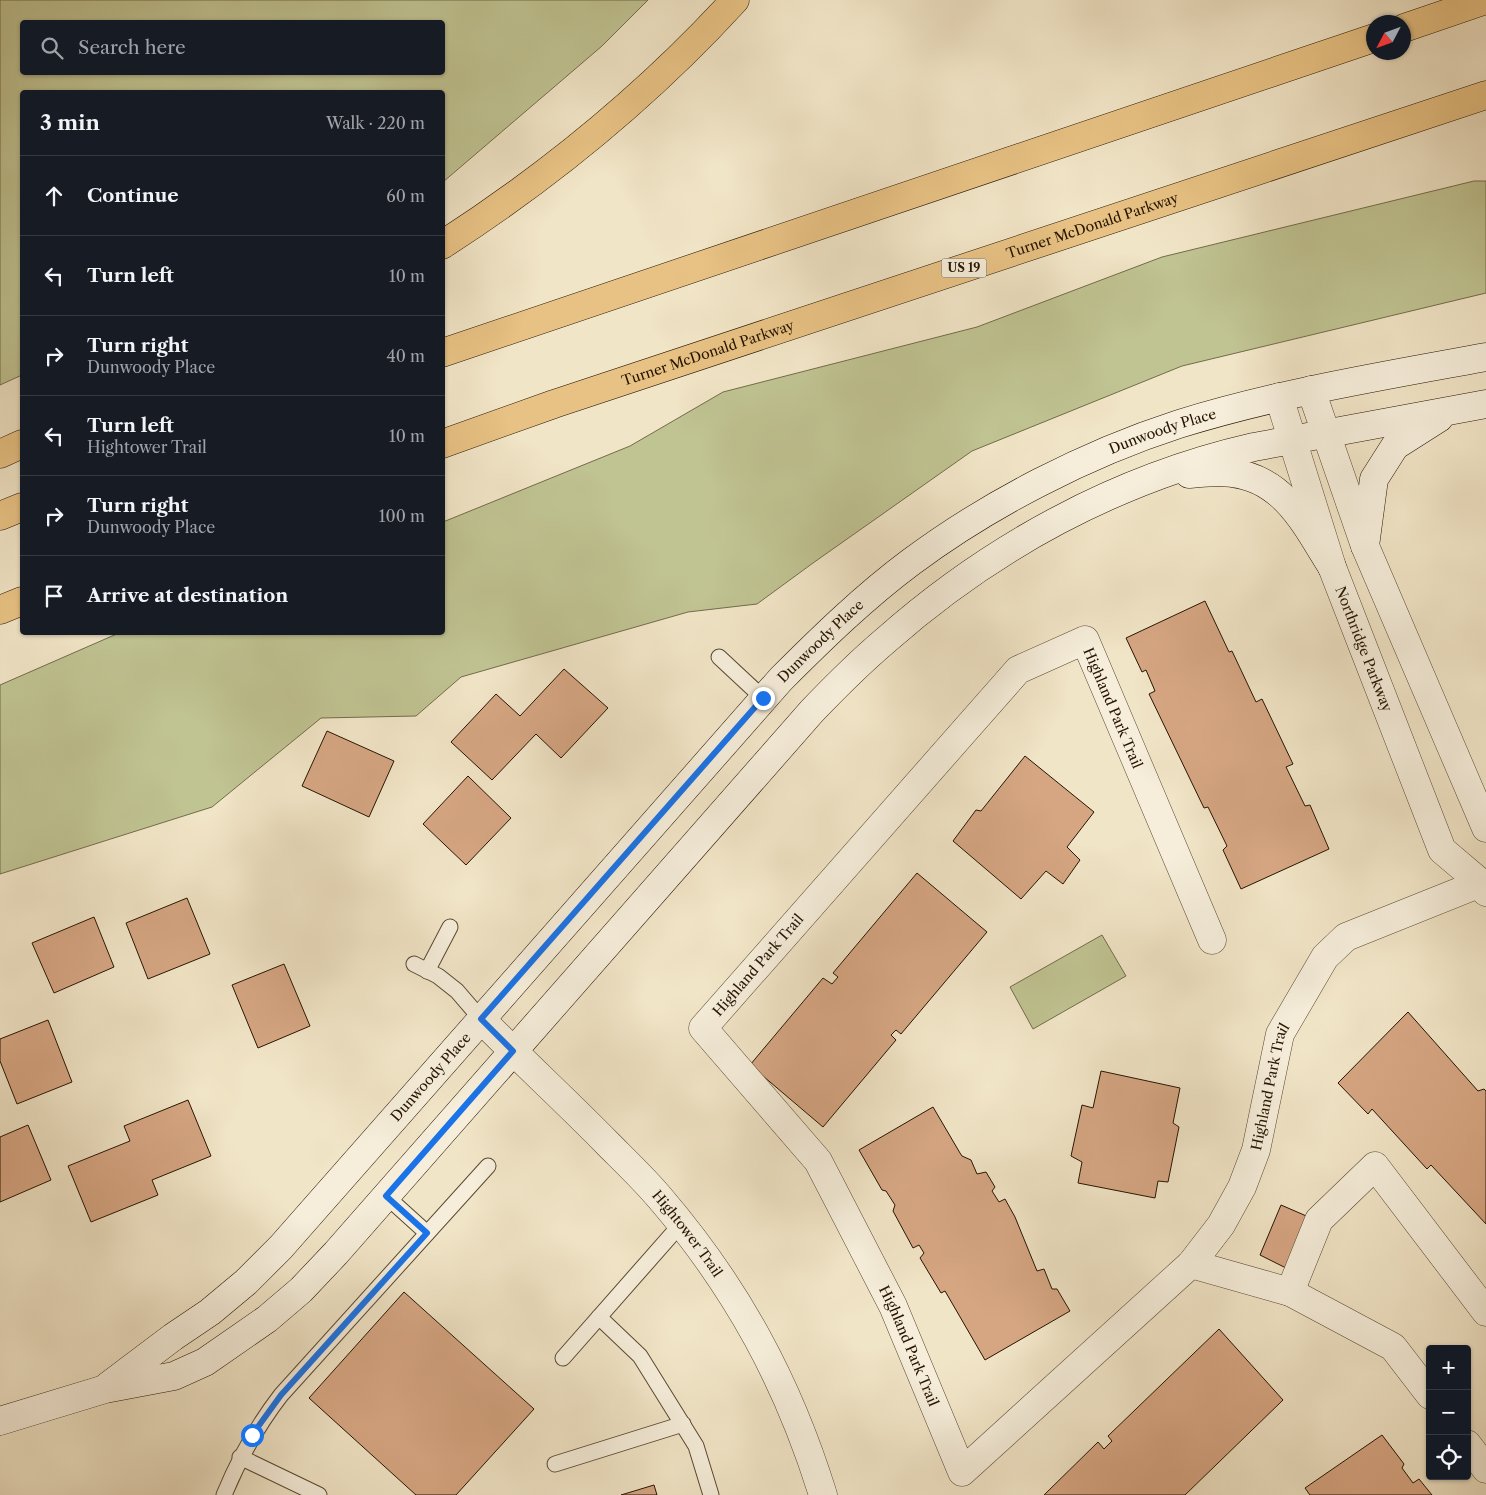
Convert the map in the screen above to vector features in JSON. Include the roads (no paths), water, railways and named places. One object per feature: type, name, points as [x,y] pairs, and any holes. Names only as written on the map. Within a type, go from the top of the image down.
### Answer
[{"type":"highway","points":[[445,243],[490,214],[583,143],[641,94],[735,0]]},
{"type":"highway","points":[[1411,26],[1486,0]]},
{"type":"highway","points":[[445,352],[1366,41]]},
{"type":"highway","name":"Turner McDonald Parkway","points":[[445,443],[554,404],[1486,95]]},
{"type":"highway","points":[[0,454],[20,445]]},
{"type":"highway","points":[[0,516],[20,509]]},
{"type":"highway","points":[[0,610],[20,602]]},
{"type":"street","name":"Dunwoody Place","points":[[105,1389],[173,1337],[210,1312],[246,1282],[281,1247],[780,678],[838,622],[912,562],[981,516],[1058,473],[1125,444],[1178,425],[1278,397],[1486,357]]},
{"type":"street","points":[[1312,390],[1325,433],[1365,546],[1486,828]]},
{"type":"street","name":"Northridge Parkway","points":[[1278,397],[1332,567],[1442,850],[1484,882]]},
{"type":"street","name":"Dunwoody Place","points":[[0,1421],[105,1389],[174,1376],[205,1362],[236,1342],[301,1290],[336,1253],[806,717],[886,639],[964,579],[1021,541],[1073,512],[1150,478],[1217,455],[1292,439],[1486,404]]},
{"type":"street","points":[[1365,546],[1374,480],[1377,474],[1395,446],[1450,411]]},
{"type":"street","points":[[1150,478],[1230,473],[1248,476],[1267,483],[1284,497],[1302,518],[1332,567]]},
{"type":"street","name":"Highland Park Trail","points":[[1212,940],[1085,640],[1018,670],[703,1028],[818,1161],[893,1306],[962,1472],[1191,1264],[1221,1225],[1242,1187],[1256,1150],[1280,1034],[1325,957],[1346,937],[1484,882]]},
{"type":"street","name":"Hightower Trail","points":[[481,1019],[546,1081],[659,1197],[730,1289],[779,1377],[810,1451],[823,1495]]},
{"type":"street","points":[[1290,1292],[1319,1220],[1375,1166],[1486,1312]]},
{"type":"street","points":[[1191,1264],[1290,1292],[1393,1347],[1426,1390]]},
{"type":"street","points":[[1471,1449],[1486,1469]]},
{"type":"lane","points":[[719,658],[763,698]]},
{"type":"lane","points":[[450,927],[420,967],[438,976],[457,991],[481,1019]]},
{"type":"lane","points":[[224,1495],[240,1457],[281,1395],[488,1166]]},
{"type":"lane","points":[[386,1196],[427,1233]]},
{"type":"lane","points":[[563,1358],[681,1224]]},
{"type":"lane","points":[[600,1317],[640,1356],[683,1424],[696,1446],[711,1495]]},
{"type":"lane","points":[[555,1464],[683,1424]]},
{"type":"lane","points":[[240,1457],[320,1495]]}]
